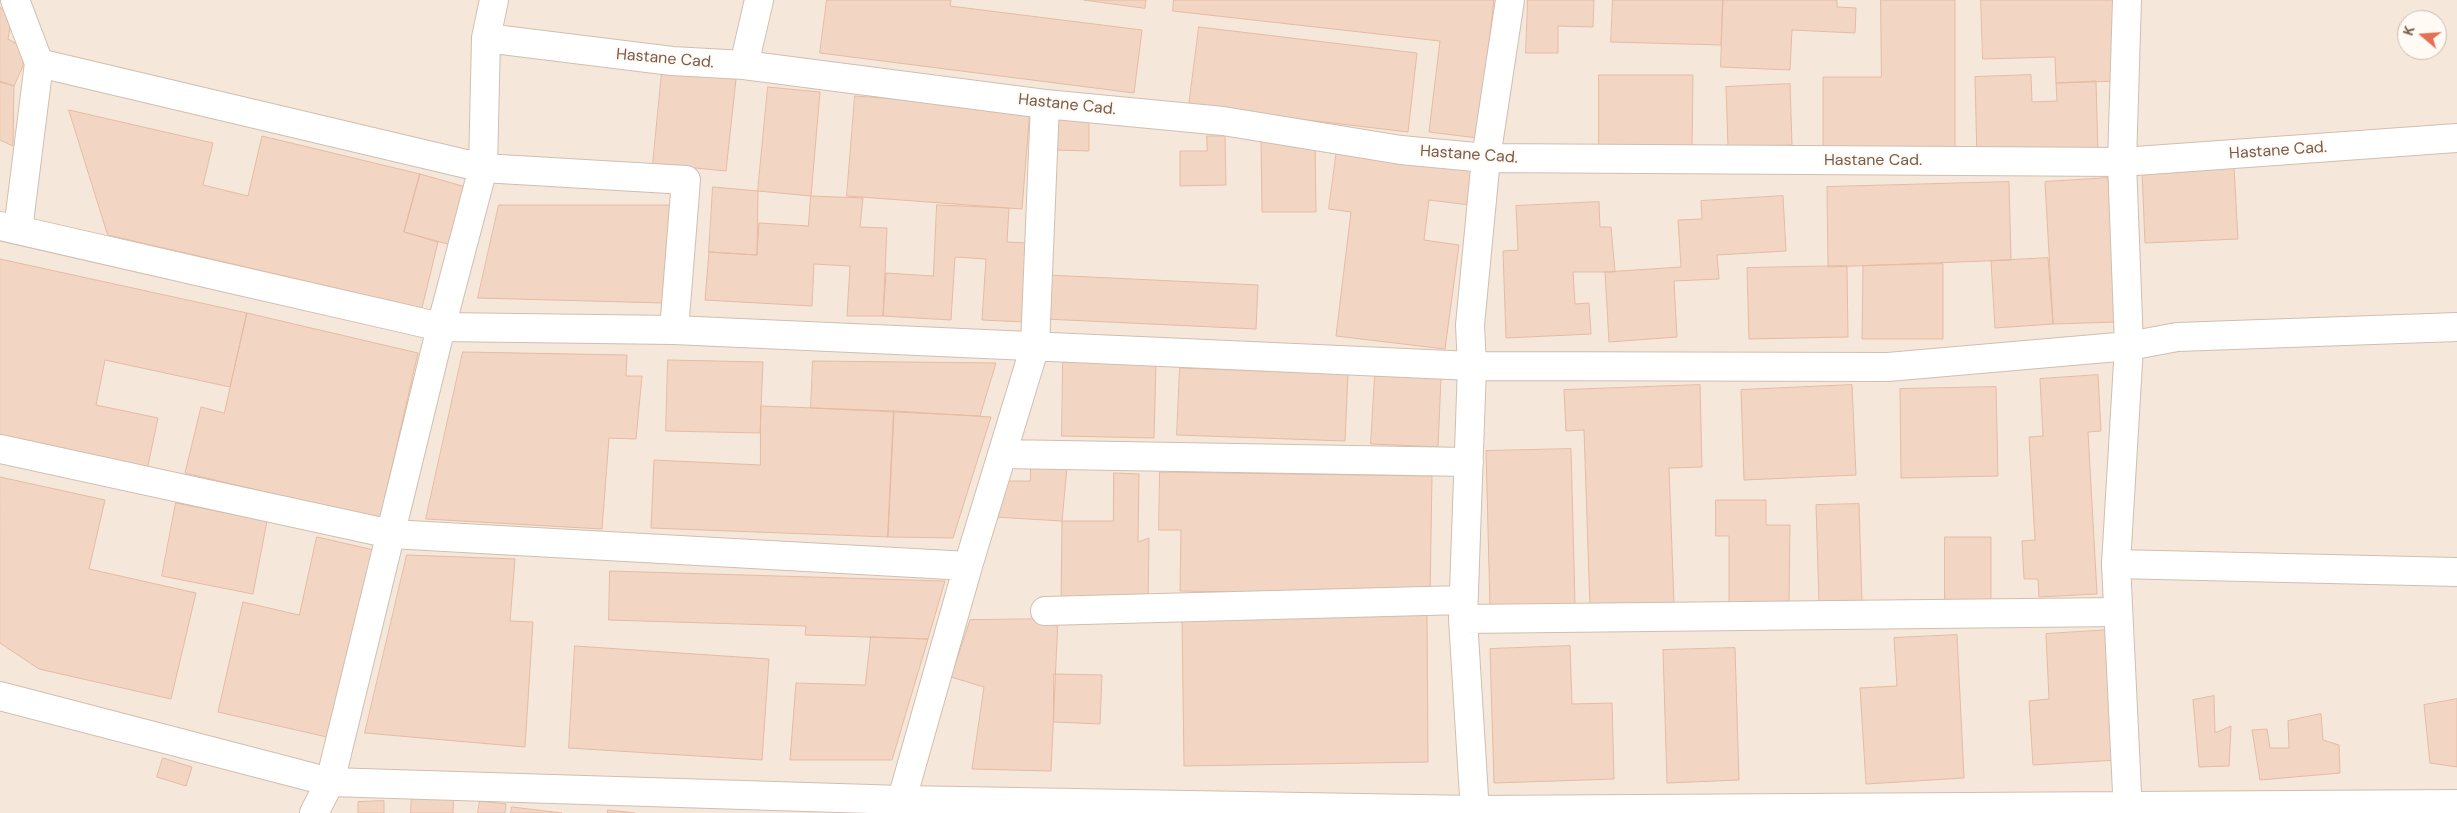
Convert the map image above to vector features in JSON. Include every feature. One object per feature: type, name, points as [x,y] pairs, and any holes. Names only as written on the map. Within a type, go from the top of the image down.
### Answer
[{"type":"street","points":[[15,0],[39,62],[9,228],[441,327],[674,330],[1472,366],[1888,367],[2129,346],[2177,337],[2457,328]]},
{"type":"street","points":[[314,813],[330,782],[441,327],[483,168],[486,38],[494,0]]},
{"type":"street","points":[[744,65],[759,0]]},
{"type":"street","points":[[1474,812],[1463,610],[1472,366],[1470,325],[1486,158],[1510,0]]},
{"type":"street","points":[[2127,0],[2122,162],[2129,346],[2116,564],[2128,809]]},
{"type":"street","name":"Hastane Cad.","points":[[486,38],[672,62],[744,65],[1045,104],[1222,121],[1401,150],[1486,158],[2122,162],[2457,138]]},
{"type":"street","points":[[39,62],[483,168],[686,180],[674,330]]},
{"type":"street","points":[[900,806],[968,566],[1035,346],[1045,104]]},
{"type":"street","points":[[0,449],[391,534],[968,566]]},
{"type":"street","points":[[1002,454],[1469,462]]},
{"type":"street","points":[[2116,564],[2457,572]]},
{"type":"street","points":[[1045,611],[2118,612]]},
{"type":"street","points":[[0,696],[330,782],[900,806],[1474,812],[2128,809],[2457,804]]},
{"type":"shaded area","points":[[0,0],[2457,0],[2457,813],[0,813]]},
{"type":"building","points":[[827,0],[951,0],[950,6],[1142,30],[1134,93],[820,53]]},
{"type":"building","points":[[1084,0],[1146,0],[1145,8]]},
{"type":"building","points":[[1174,0],[1494,0],[1478,138],[1429,132],[1440,41],[1173,11]]},
{"type":"building","points":[[1528,0],[1594,0],[1593,27],[1558,26],[1558,53],[1526,53]]},
{"type":"building","points":[[1613,0],[1723,0],[1721,45],[1611,42]]},
{"type":"building","points":[[1723,0],[1837,0],[1837,7],[1856,8],[1855,33],[1792,30],[1790,70],[1721,67]]},
{"type":"building","points":[[1881,0],[1955,0],[1955,148],[1823,148],[1823,77],[1881,77]]},
{"type":"building","points":[[1981,0],[2117,0],[2120,81],[2056,83],[2055,57],[1983,59]]},
{"type":"building","points":[[0,7],[11,20],[8,39],[24,48],[23,66],[14,86],[0,82]]},
{"type":"building","points":[[1199,27],[1417,53],[1408,132],[1189,106]]},
{"type":"building","points":[[662,72],[736,79],[726,171],[653,164]]},
{"type":"building","points":[[1599,75],[1693,75],[1692,147],[1599,146]]},
{"type":"building","points":[[2031,75],[2032,102],[2057,101],[2056,83],[2096,81],[2098,154],[1977,159],[1975,77]]},
{"type":"building","points":[[0,81],[14,86],[13,146],[0,140]]},
{"type":"building","points":[[1790,84],[1792,145],[1728,147],[1726,87]]},
{"type":"building","points":[[768,87],[820,92],[811,196],[758,191]]},
{"type":"building","points":[[855,96],[1030,109],[1022,209],[847,196]]},
{"type":"building","points":[[69,110],[213,143],[203,185],[248,196],[262,136],[420,174],[404,232],[438,242],[422,308],[108,235]]},
{"type":"building","points":[[1057,119],[1089,120],[1089,151],[1056,150]]},
{"type":"building","points":[[1207,136],[1225,136],[1226,185],[1180,186],[1180,151],[1207,151]]},
{"type":"building","points":[[1315,137],[1316,212],[1262,212],[1261,138]]},
{"type":"building","points":[[1337,149],[1475,167],[1470,205],[1429,200],[1424,240],[1459,245],[1445,349],[1336,336],[1351,212],[1329,209]]},
{"type":"building","points":[[2234,167],[2238,239],[2145,243],[2142,171]]},
{"type":"building","points":[[420,174],[466,187],[451,245],[404,232]]},
{"type":"building","points":[[2108,178],[2118,322],[2053,324],[2045,182]]},
{"type":"building","points":[[2009,182],[2011,260],[1828,267],[1827,187]]},
{"type":"building","points":[[713,187],[758,191],[757,255],[709,252]]},
{"type":"building","points":[[811,196],[863,198],[860,227],[887,228],[883,316],[847,316],[850,266],[814,264],[812,306],[705,300],[709,252],[757,255],[759,223],[808,226]]},
{"type":"building","points":[[1783,196],[1786,251],[1717,255],[1719,279],[1674,281],[1677,337],[1609,342],[1605,272],[1681,267],[1678,220],[1702,219],[1701,201]]},
{"type":"building","points":[[1599,202],[1600,227],[1611,227],[1615,272],[1573,272],[1575,304],[1589,303],[1591,334],[1506,338],[1503,251],[1518,250],[1516,206]]},
{"type":"building","points":[[499,205],[673,205],[664,303],[478,298]]},
{"type":"building","points":[[937,205],[1009,208],[1007,242],[1029,243],[1025,322],[982,320],[986,259],[955,257],[951,320],[883,316],[886,273],[933,276]]},
{"type":"building","points":[[2048,258],[2053,324],[1995,328],[1991,261]]},
{"type":"building","points":[[0,259],[247,313],[230,387],[105,360],[96,405],[158,418],[147,470],[0,438]]},
{"type":"building","points":[[1943,264],[1943,339],[1862,339],[1863,266]]},
{"type":"building","points":[[1847,266],[1848,337],[1749,339],[1747,268]]},
{"type":"building","points":[[1047,275],[1258,285],[1256,329],[1045,319]]},
{"type":"building","points":[[247,313],[418,353],[380,519],[185,473],[201,407],[224,413]]},
{"type":"building","points":[[463,352],[627,355],[626,376],[642,376],[636,439],[609,438],[602,529],[426,519]]},
{"type":"building","points":[[668,360],[763,362],[760,433],[666,431]]},
{"type":"building","points":[[813,361],[996,363],[980,416],[811,408]]},
{"type":"building","points":[[1063,362],[1156,363],[1154,438],[1062,436]]},
{"type":"building","points":[[1180,368],[1348,374],[1345,441],[1177,435]]},
{"type":"building","points":[[2098,375],[2101,431],[2088,432],[2097,594],[2039,597],[2038,579],[2024,579],[2022,541],[2035,540],[2029,437],[2043,436],[2040,379]]},
{"type":"building","points":[[1375,376],[1441,378],[1438,447],[1371,444]]},
{"type":"building","points":[[1700,385],[1702,467],[1669,468],[1674,604],[1590,607],[1584,430],[1566,431],[1564,390]]},
{"type":"building","points":[[1852,385],[1856,475],[1744,480],[1741,390]]},
{"type":"building","points":[[1996,387],[1998,476],[1901,478],[1900,389]]},
{"type":"building","points":[[761,406],[894,411],[888,537],[651,528],[654,460],[760,465]]},
{"type":"building","points":[[894,411],[991,417],[953,538],[888,537]]},
{"type":"building","points":[[1571,449],[1575,604],[1490,607],[1486,451]]},
{"type":"building","points":[[1031,465],[1067,467],[1062,521],[994,517],[1006,481],[1030,481]]},
{"type":"building","points":[[1160,472],[1432,476],[1430,595],[1180,591],[1181,530],[1159,530]]},
{"type":"building","points":[[1114,473],[1139,474],[1138,542],[1149,538],[1148,605],[1061,604],[1062,521],[1113,521]]},
{"type":"building","points":[[0,477],[105,500],[89,569],[196,593],[171,699],[39,669],[0,643]]},
{"type":"building","points":[[1716,500],[1766,500],[1766,525],[1790,525],[1789,603],[1729,604],[1729,536],[1716,536]]},
{"type":"building","points":[[176,503],[267,521],[253,594],[162,576]]},
{"type":"building","points":[[1859,504],[1862,601],[1819,602],[1816,505]]},
{"type":"building","points":[[317,537],[374,550],[331,738],[218,712],[243,602],[299,615]]},
{"type":"building","points":[[1945,537],[1991,537],[1991,601],[1945,601]]},
{"type":"building","points":[[407,555],[515,559],[510,621],[533,622],[525,747],[365,733]]},
{"type":"building","points":[[610,571],[945,581],[928,639],[805,635],[806,626],[609,620]]},
{"type":"building","points":[[1427,614],[1428,762],[1184,766],[1182,617]]},
{"type":"building","points":[[1058,619],[1051,771],[972,769],[984,687],[951,677],[970,620]]},
{"type":"building","points":[[2110,630],[2118,760],[2033,765],[2029,701],[2049,699],[2046,634]]},
{"type":"building","points":[[1957,635],[1964,778],[1866,784],[1860,688],[1897,686],[1894,638]]},
{"type":"building","points":[[871,637],[928,639],[892,760],[790,760],[796,683],[865,685]]},
{"type":"building","points":[[575,646],[769,659],[762,760],[569,748]]},
{"type":"building","points":[[1570,646],[1572,704],[1612,703],[1614,779],[1494,783],[1490,649]]},
{"type":"building","points":[[1735,648],[1739,780],[1667,783],[1663,650]]},
{"type":"building","points":[[1054,674],[1102,675],[1100,724],[1054,722]]},
{"type":"building","points":[[2214,696],[2215,733],[2231,726],[2229,766],[2199,767],[2193,700]]},
{"type":"building","points":[[2457,699],[2457,767],[2430,763],[2424,705]]},
{"type":"building","points":[[2321,714],[2323,740],[2339,745],[2340,773],[2260,780],[2252,730],[2267,729],[2270,748],[2289,748],[2288,721]]},
{"type":"building","points":[[163,758],[192,767],[186,786],[157,777]]},
{"type":"building","points":[[412,792],[454,795],[453,813],[411,813]]},
{"type":"building","points":[[384,801],[384,813],[358,813],[358,802]]},
{"type":"building","points":[[480,801],[506,804],[505,813],[478,813]]},
{"type":"building","points":[[512,807],[562,813],[511,813]]},
{"type":"building","points":[[608,810],[635,813],[608,813]]}]
